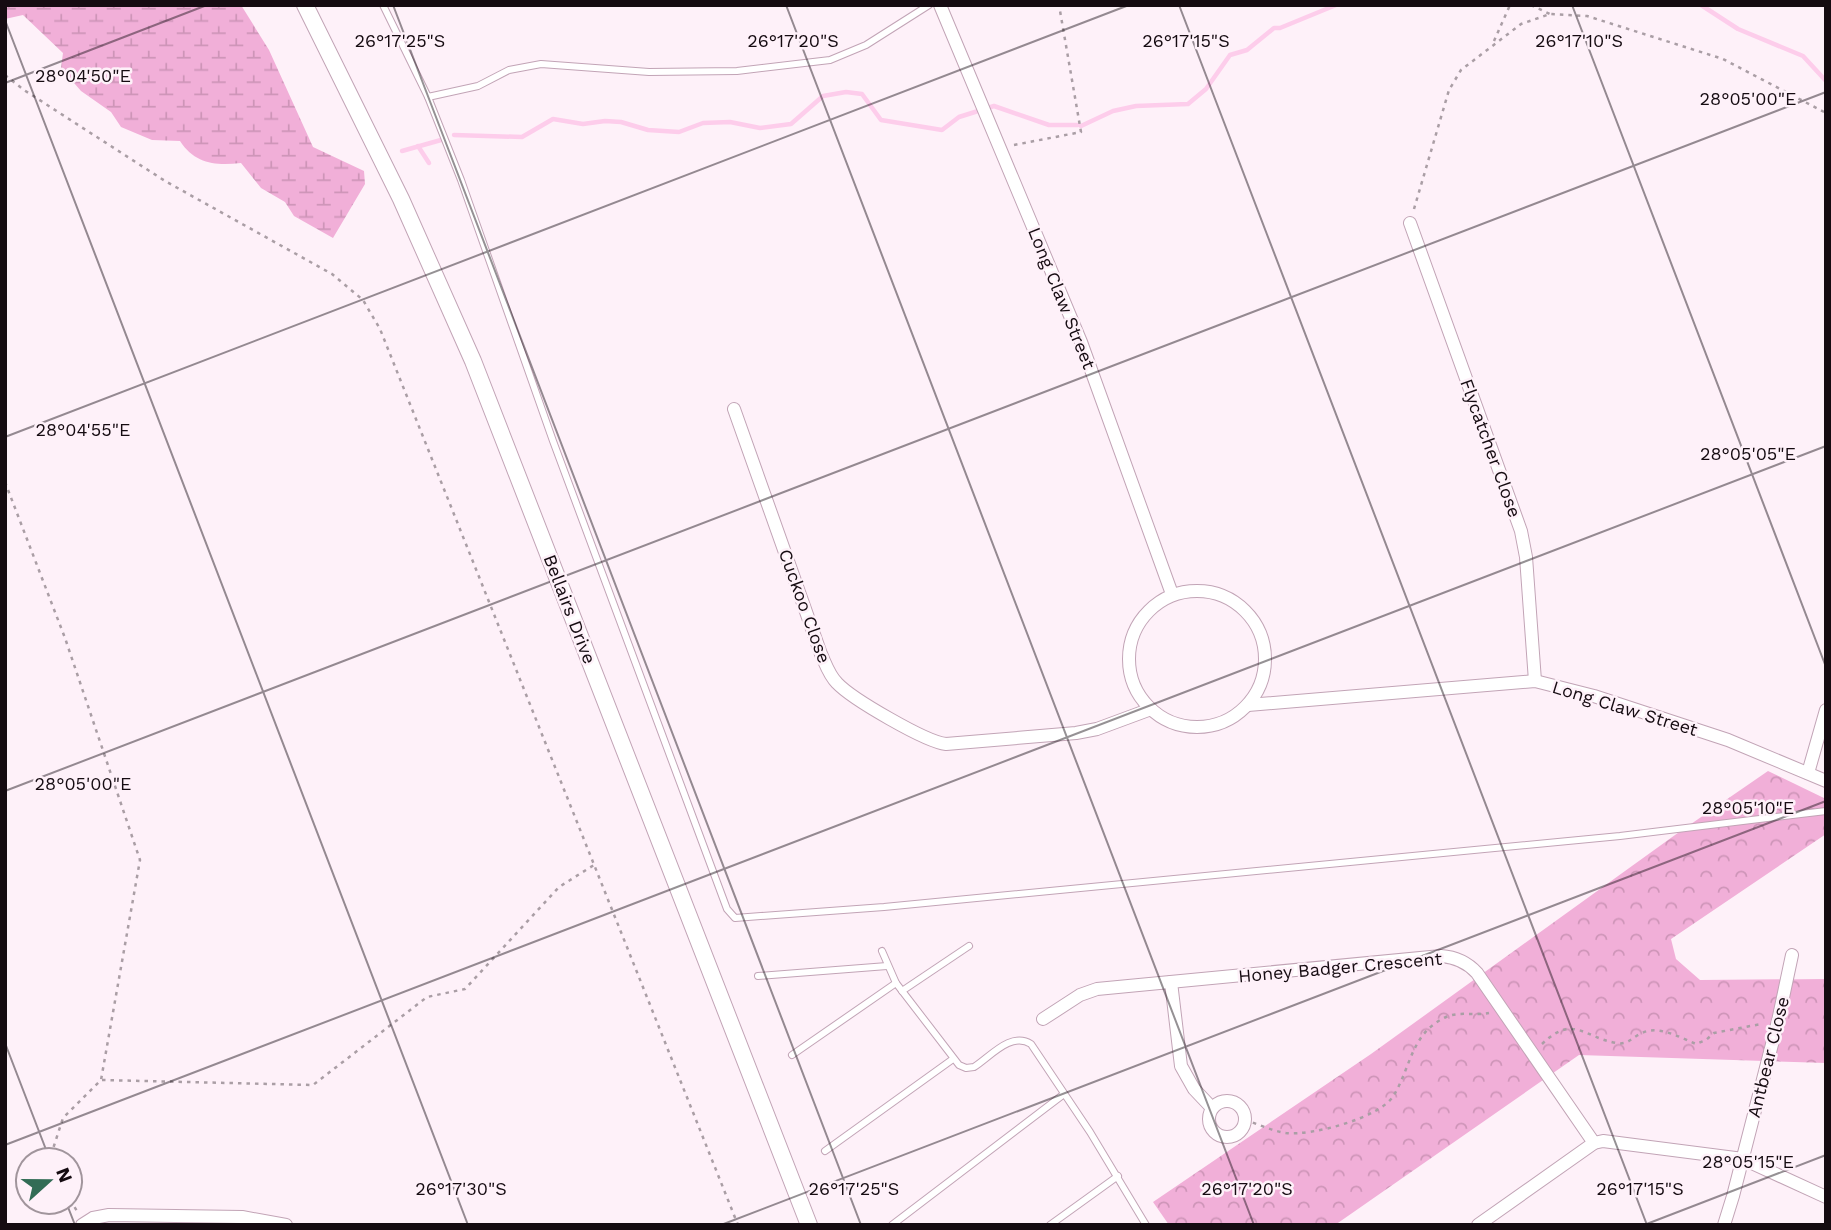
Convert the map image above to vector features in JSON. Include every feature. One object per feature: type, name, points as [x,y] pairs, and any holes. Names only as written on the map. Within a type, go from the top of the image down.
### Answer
[{"type":"street","name":"Bellairs Drive","points":[[305,5],[401,199],[472,361],[809,1225]]},
{"type":"street","name":"Long Claw Street","points":[[940,5],[1081,342],[1172,594]]},
{"type":"street","name":"Flycatcher Close","points":[[1410,223],[1521,531],[1526,557],[1535,681]]},
{"type":"street","name":"Cuckoo Close","points":[[734,409],[821,654],[832,677],[846,691],[921,737],[946,744],[1087,731],[1150,709]]},
{"type":"street","points":[[1195,590],[1217,593],[1238,603],[1254,620],[1264,640],[1266,663],[1261,686],[1248,705],[1234,717],[1218,724],[1182,726],[1165,720],[1150,709],[1137,691],[1129,669],[1130,646],[1138,624],[1153,606],[1172,594],[1195,590]]},
{"type":"street","name":"Long Claw Street","points":[[1248,705],[1535,681],[1594,696],[1728,740],[1826,781]]},
{"type":"street","points":[[1808,773],[1826,710]]},
{"type":"street","name":"Antbear Close","points":[[1724,1225],[1778,1021],[1791,955]]},
{"type":"street","name":"Honey Badger Crescent","points":[[1043,1019],[1080,995],[1097,989],[1446,957],[1473,968],[1594,1143]]},
{"type":"street","points":[[1171,982],[1181,1066],[1194,1089],[1212,1108]]},
{"type":"street","points":[[1222,1102],[1233,1102],[1242,1109],[1245,1120],[1240,1131],[1230,1137],[1213,1131],[1209,1120],[1212,1108],[1222,1102]]},
{"type":"street","points":[[1478,1225],[1594,1143],[1607,1140],[1743,1159],[1826,1197]]},
{"type":"street","points":[[82,1225],[93,1218],[109,1215],[242,1217],[286,1225]]},
{"type":"lane","points":[[383,5],[428,97],[461,180],[553,441],[727,909],[734,918],[884,907],[1519,846],[1826,811]]},
{"type":"lane","points":[[428,97],[478,86],[509,70],[541,64],[649,72],[737,71],[830,60],[866,45],[929,5]]},
{"type":"lane","points":[[902,991],[969,946]]},
{"type":"lane","points":[[882,951],[896,983],[953,1059],[962,1067],[970,1068],[1013,1040],[1024,1040],[1031,1044],[1118,1176],[1146,1225]]},
{"type":"lane","points":[[758,976],[887,966]]},
{"type":"lane","points":[[792,1055],[896,983]]},
{"type":"lane","points":[[825,1151],[953,1059]]},
{"type":"lane","points":[[892,1225],[1064,1094]]},
{"type":"lane","points":[[1049,1225],[1118,1176]]},
{"type":"path","points":[[998,142],[1081,132],[1059,5]]},
{"type":"path","points":[[1493,44],[1510,5]]},
{"type":"path","points":[[1531,5],[1550,14]]},
{"type":"path","points":[[1410,223],[1449,90],[1461,70],[1521,24],[1550,14],[1587,16],[1723,59],[1826,113]]},
{"type":"path","points":[[5,75],[166,181],[332,274],[363,300],[380,330],[738,1225]]},
{"type":"path","points":[[5,482],[65,638],[140,860],[101,1080],[63,1118],[54,1146]]},
{"type":"path","points":[[101,1080],[313,1085],[427,997],[464,989],[559,887],[594,865]]},
{"type":"path","points":[[1245,1120],[1286,1133],[1320,1132],[1369,1113],[1391,1101],[1419,1039],[1433,1027],[1445,1018],[1459,1014],[1489,1013],[1500,1006]]},
{"type":"path","points":[[1532,1054],[1560,1030],[1571,1029],[1616,1043],[1628,1043],[1640,1033],[1656,1029],[1696,1044],[1714,1033],[1778,1021]]},
{"type":"green space","points":[[5,5],[241,5],[269,50],[313,147],[364,171],[365,184],[333,238],[294,216],[285,202],[261,188],[241,163],[207,162],[192,155],[180,141],[152,140],[121,127],[111,112],[81,91],[61,68],[63,53],[23,15],[5,19]]},
{"type":"green space","points":[[1768,771],[1826,799],[1826,834],[1671,939],[1676,959],[1700,980],[1826,979],[1826,1063],[1579,1055],[1335,1225],[1169,1225],[1153,1202],[1371,1054]]},
{"type":"waterway","points":[[1081,126],[1113,111],[1136,106],[1188,104],[1206,89],[1230,55],[1247,50],[1274,28],[1336,5]]},
{"type":"waterway","points":[[1701,5],[1738,29],[1803,56],[1826,81]]},
{"type":"waterway","points":[[454,135],[522,137],[553,119],[583,124],[621,122],[648,130],[679,132],[703,123],[730,122],[760,128],[791,124],[823,96],[846,92],[862,94],[881,120],[942,130],[959,117],[994,106],[1049,125],[1078,125]]},
{"type":"waterway","points":[[402,151],[441,140]]},
{"type":"waterway","points":[[418,146],[429,163]]}]
